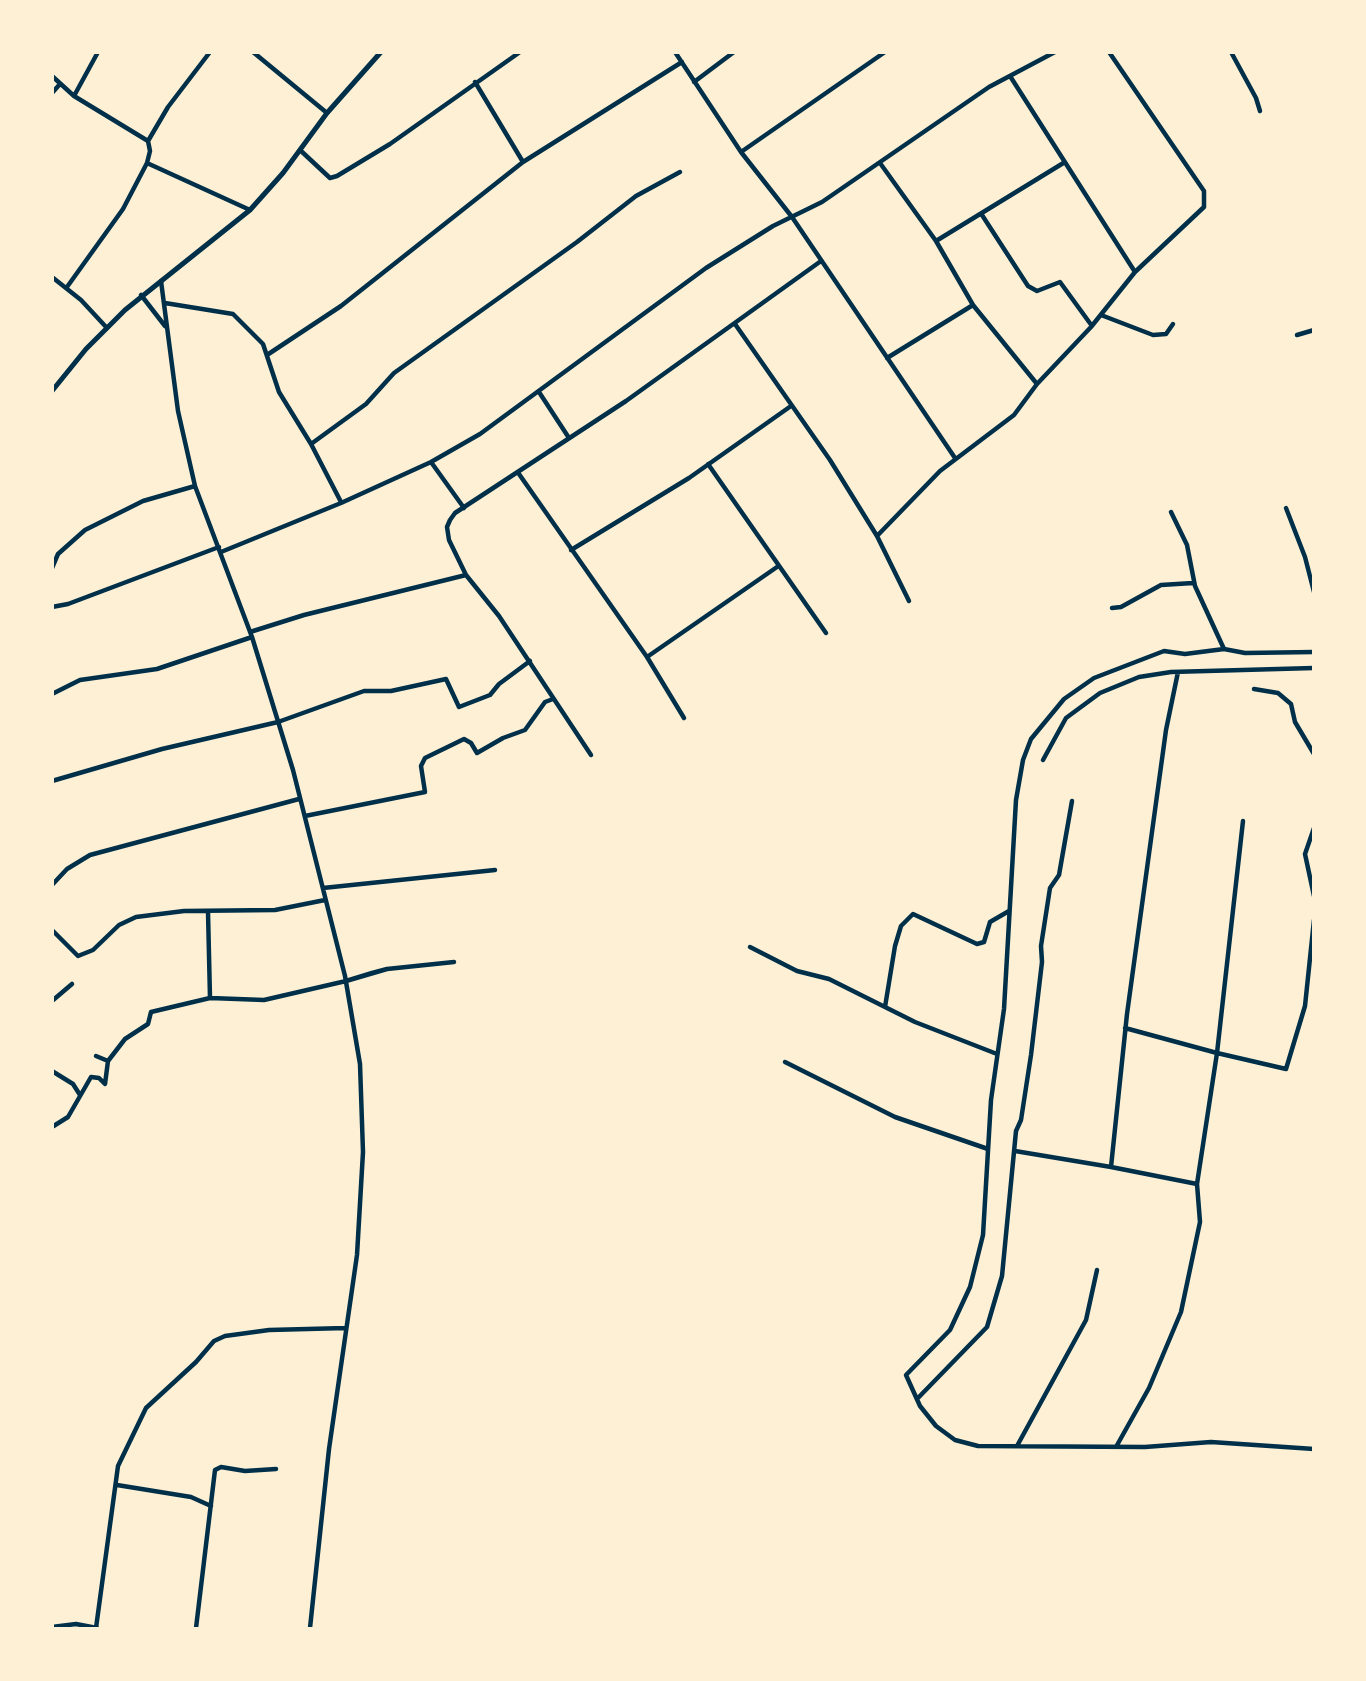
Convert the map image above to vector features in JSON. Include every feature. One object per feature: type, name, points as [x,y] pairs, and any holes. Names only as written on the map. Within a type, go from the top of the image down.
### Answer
[{"type":"street","points":[[74,96],[99,52]]},
{"type":"street","points":[[67,287],[123,209],[147,163],[150,151],[148,141],[179,89],[210,52]]},
{"type":"street","points":[[253,52],[327,113]]},
{"type":"street","points":[[52,391],[86,349],[141,295],[250,210],[327,113],[380,52]]},
{"type":"street","points":[[300,150],[330,178],[337,176],[390,144],[520,52]]},
{"type":"street","points":[[675,52],[741,152],[792,217],[955,458]]},
{"type":"street","points":[[694,82],[734,52]]},
{"type":"street","points":[[741,152],[885,52]]},
{"type":"street","points":[[52,607],[68,604],[220,550],[341,503],[431,462],[480,434],[706,268],[880,163],[963,104],[1055,52]]},
{"type":"street","points":[[877,536],[955,458],[1006,422],[1037,384],[1092,326],[1135,272],[1204,207],[1205,196],[1109,52]]},
{"type":"street","points":[[1231,52],[1256,98],[1260,111]]},
{"type":"street","points":[[267,355],[341,306],[523,162],[682,62]]},
{"type":"street","points":[[52,76],[74,96],[148,141]]},
{"type":"street","points":[[1010,76],[1135,272]]},
{"type":"street","points":[[474,82],[523,162]]},
{"type":"street","points":[[53,92],[60,84]]},
{"type":"street","points":[[936,241],[1065,162]]},
{"type":"street","points":[[147,163],[250,210]]},
{"type":"street","points":[[880,163],[936,241],[973,305],[1037,384]]},
{"type":"street","points":[[311,444],[366,404],[394,373],[577,242],[636,196],[680,172]]},
{"type":"street","points":[[982,215],[1032,290],[1060,282],[1092,326]]},
{"type":"street","points":[[591,755],[530,661],[466,575],[447,533],[450,520],[735,324],[821,261]]},
{"type":"street","points":[[52,277],[67,287],[107,328]]},
{"type":"street","points":[[161,279],[178,411],[195,486],[251,634],[305,816],[346,981],[360,1064],[363,1113],[362,1196],[329,1449],[310,1629]]},
{"type":"street","points":[[141,295],[166,327]]},
{"type":"street","points":[[165,303],[236,315],[263,344],[279,392],[311,444],[341,503]]},
{"type":"street","points":[[887,358],[973,305]]},
{"type":"street","points":[[1101,315],[1153,335],[1166,334],[1173,324]]},
{"type":"street","points":[[735,324],[830,460],[877,536],[909,601]]},
{"type":"street","points":[[1297,335],[1314,330]]},
{"type":"street","points":[[539,392],[569,438]]},
{"type":"street","points":[[571,550],[708,464],[791,406]]},
{"type":"street","points":[[431,462],[464,508]]},
{"type":"street","points":[[708,464],[777,567],[826,633]]},
{"type":"street","points":[[519,474],[647,657],[684,718]]},
{"type":"street","points":[[52,568],[58,554],[85,530],[143,500],[195,486]]},
{"type":"street","points":[[1286,508],[1302,548],[1314,592]]},
{"type":"street","points":[[1171,512],[1187,545],[1194,583],[1224,649]]},
{"type":"street","points":[[647,657],[777,567]]},
{"type":"street","points":[[52,695],[80,680],[157,668],[304,615],[466,575]]},
{"type":"street","points":[[1112,608],[1121,607],[1161,585],[1194,583]]},
{"type":"street","points":[[1314,652],[1245,653],[1224,649],[1185,654],[1164,651],[1094,678],[1064,699],[1031,739],[1023,760],[1016,800],[1004,1009],[988,1149],[983,1235],[971,1287],[950,1330],[906,1375],[916,1398],[946,1436],[978,1446],[1116,1447],[1211,1442],[1314,1449]]},
{"type":"street","points":[[52,781],[162,749],[278,722],[351,694],[391,691],[446,679],[459,707],[490,695],[499,684],[530,661]]},
{"type":"street","points":[[1043,760],[1066,718],[1100,693],[1139,677],[1178,672],[1314,668]]},
{"type":"street","points":[[1111,1167],[1125,1028],[1166,730],[1178,672]]},
{"type":"street","points":[[1254,689],[1278,693],[1291,704],[1295,722],[1314,754]]},
{"type":"street","points":[[305,816],[425,792],[421,766],[425,758],[464,739],[471,743],[477,753],[503,738],[525,730],[545,702],[553,699]]},
{"type":"street","points":[[52,885],[67,869],[97,852],[183,832],[299,798]]},
{"type":"street","points":[[916,1398],[987,1327],[1002,1276],[1008,1239],[1015,1151],[1031,1055],[1046,912],[1050,888],[1059,875],[1072,801]]},
{"type":"street","points":[[1116,1447],[1149,1388],[1181,1312],[1200,1222],[1198,1184],[1217,1054],[1243,821]]},
{"type":"street","points":[[1314,828],[1305,854],[1314,896]]},
{"type":"street","points":[[323,888],[495,870]]},
{"type":"street","points":[[52,930],[78,956],[93,950],[119,925],[136,916],[275,910],[325,900]]},
{"type":"street","points":[[885,1007],[901,926],[913,914],[977,944],[984,942],[990,922],[1010,910]]},
{"type":"street","points":[[208,912],[210,998]]},
{"type":"street","points":[[1125,1028],[1217,1054],[1286,1069],[1305,1006],[1314,920]]},
{"type":"street","points":[[750,947],[797,971],[829,979],[915,1022],[997,1054]]},
{"type":"street","points":[[52,1127],[68,1117],[91,1077],[99,1078],[105,1084],[108,1061],[125,1039],[148,1024],[151,1012],[210,998],[264,1000],[387,969],[454,962]]},
{"type":"street","points":[[52,1000],[72,984]]},
{"type":"street","points":[[96,1056],[108,1061]]},
{"type":"street","points":[[785,1062],[895,1117],[988,1149]]},
{"type":"street","points":[[52,1071],[73,1084],[80,1095]]},
{"type":"street","points":[[1015,1151],[1198,1184]]},
{"type":"street","points":[[1017,1447],[1086,1320],[1097,1269]]},
{"type":"street","points":[[52,1627],[76,1624],[96,1628],[119,1463],[146,1408],[196,1362],[214,1341],[232,1334],[269,1330],[346,1328]]},
{"type":"street","points":[[196,1629],[218,1468],[276,1469]]},
{"type":"street","points":[[117,1485],[191,1497],[211,1506]]}]
